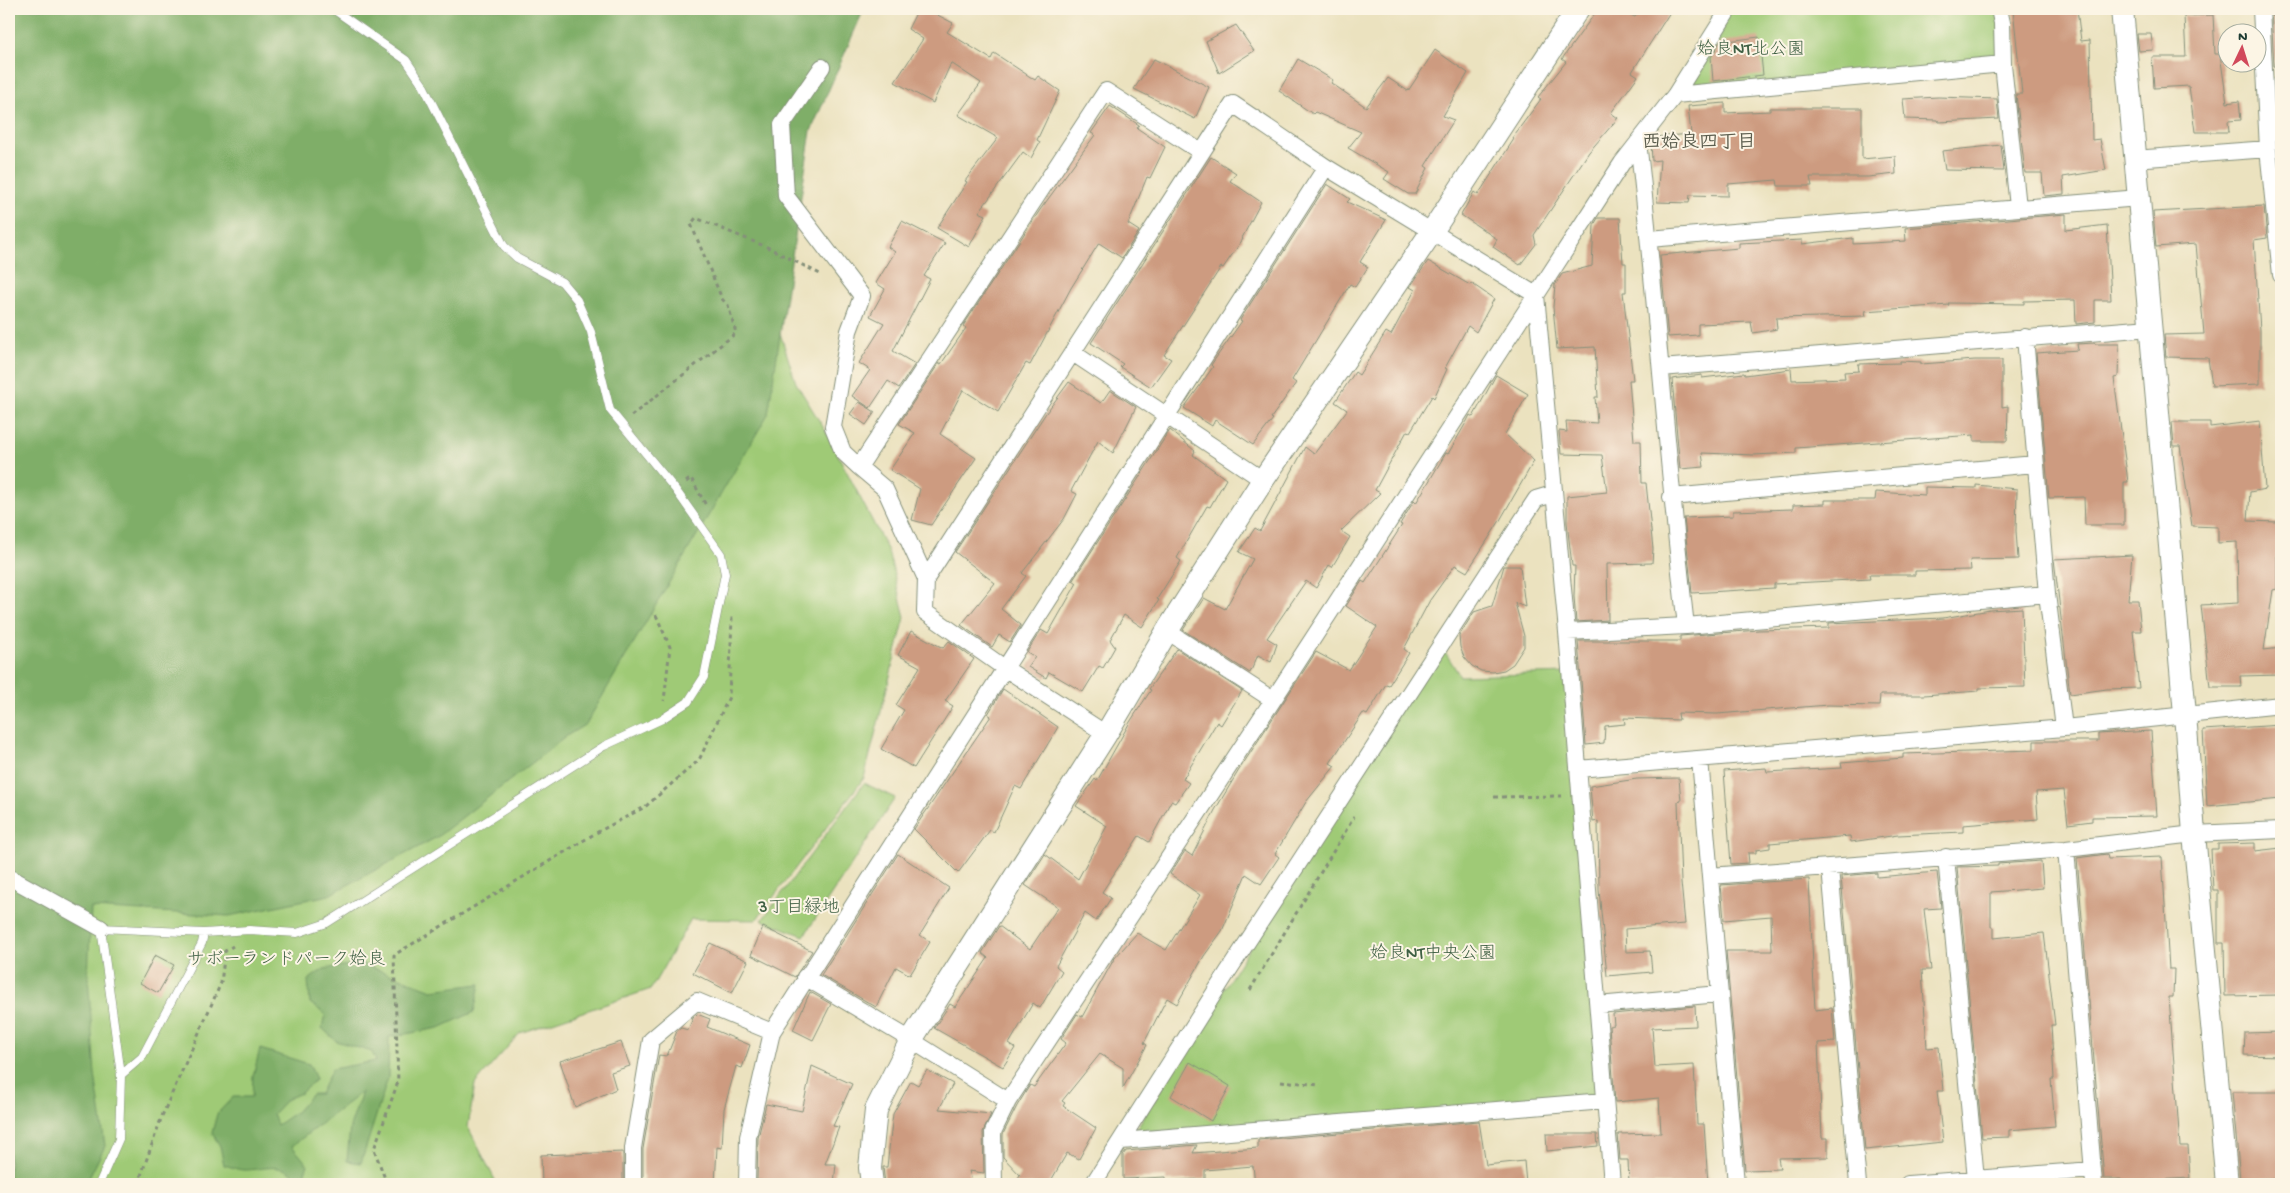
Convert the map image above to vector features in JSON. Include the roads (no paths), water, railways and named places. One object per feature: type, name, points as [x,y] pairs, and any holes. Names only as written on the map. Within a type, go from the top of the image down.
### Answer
[{"type":"street","points":[[872,1184],[870,1168],[876,1110],[910,1040],[1106,734],[1167,631],[1263,480],[1431,233],[1578,9]]},
{"type":"street","points":[[994,1184],[993,1132],[1008,1102],[1273,700],[1622,163],[1675,96],[1729,9]]},
{"type":"street","points":[[1999,9],[2002,23],[2003,64],[2018,207]]},
{"type":"street","points":[[2122,9],[2194,834],[2227,1184]]},
{"type":"street","points":[[2261,9],[2268,149],[2281,275]]},
{"type":"street","points":[[1675,96],[2003,64]]},
{"type":"street","points":[[822,66],[782,126],[786,196],[862,296],[849,332],[833,427],[843,452],[885,489],[926,579],[925,612],[1003,667],[1106,734]]},
{"type":"street","points":[[859,466],[1106,91],[1201,152]]},
{"type":"street","points":[[926,579],[1233,104],[1326,167],[1431,233],[1536,295]]},
{"type":"street","points":[[1638,142],[1661,368],[1671,497],[1686,626]]},
{"type":"street","points":[[2134,159],[2268,149]]},
{"type":"street","points":[[747,1184],[748,1137],[772,1032],[804,977],[1326,167]]},
{"type":"street","points":[[1649,239],[2139,198]]},
{"type":"street","points":[[1536,295],[1567,632],[1612,1184]]},
{"type":"street","points":[[1661,368],[2150,328]]},
{"type":"street","points":[[2024,337],[2046,594],[2064,728]]},
{"type":"street","points":[[1073,353],[1263,480]]},
{"type":"street","points":[[1671,497],[2035,464]]},
{"type":"street","points":[[1093,1184],[1226,973],[1536,499],[1553,494]]},
{"type":"street","points":[[1567,632],[1686,626],[2046,594]]},
{"type":"street","points":[[1167,631],[1273,700]]},
{"type":"street","points":[[1578,769],[2064,728],[2281,705]]},
{"type":"street","points":[[1700,759],[1736,1184]]},
{"type":"street","points":[[1710,876],[2066,848],[2194,834],[2281,830]]},
{"type":"street","points":[[1908,1184],[1976,1179],[2094,1177],[2066,848]]},
{"type":"street","points":[[1946,857],[1976,1179]]},
{"type":"street","points":[[1830,868],[1858,1184]]},
{"type":"street","points":[[9,877],[101,928]]},
{"type":"street","points":[[804,977],[910,1040],[1008,1102]]},
{"type":"street","points":[[1598,1005],[1719,994]]},
{"type":"street","points":[[633,1184],[633,1148],[651,1040],[697,1001],[772,1032]]},
{"type":"street","points":[[1120,1141],[1604,1101]]},
{"type":"lane","points":[[99,1184],[119,1139],[121,1075],[101,928],[204,933],[249,930],[297,933],[327,923],[604,746],[662,719],[688,702],[704,677],[725,574],[721,554],[675,489],[610,410],[592,332],[577,300],[562,282],[517,258],[504,246],[423,85],[406,60],[332,9]]},
{"type":"lane","points":[[121,1075],[142,1057],[202,942],[204,933]]},
{"type":"district","name":"西姶良四丁目","points":[[1699,140]]},
{"type":"park label","name":"姶良NT北公園","points":[[1751,48]]},
{"type":"park label","name":"3丁目緑地","points":[[799,906]]},
{"type":"park label","name":"姶良NT中央公園","points":[[1433,952]]},
{"type":"park label","name":"サボーランドパーク姶良","points":[[286,958]]}]
